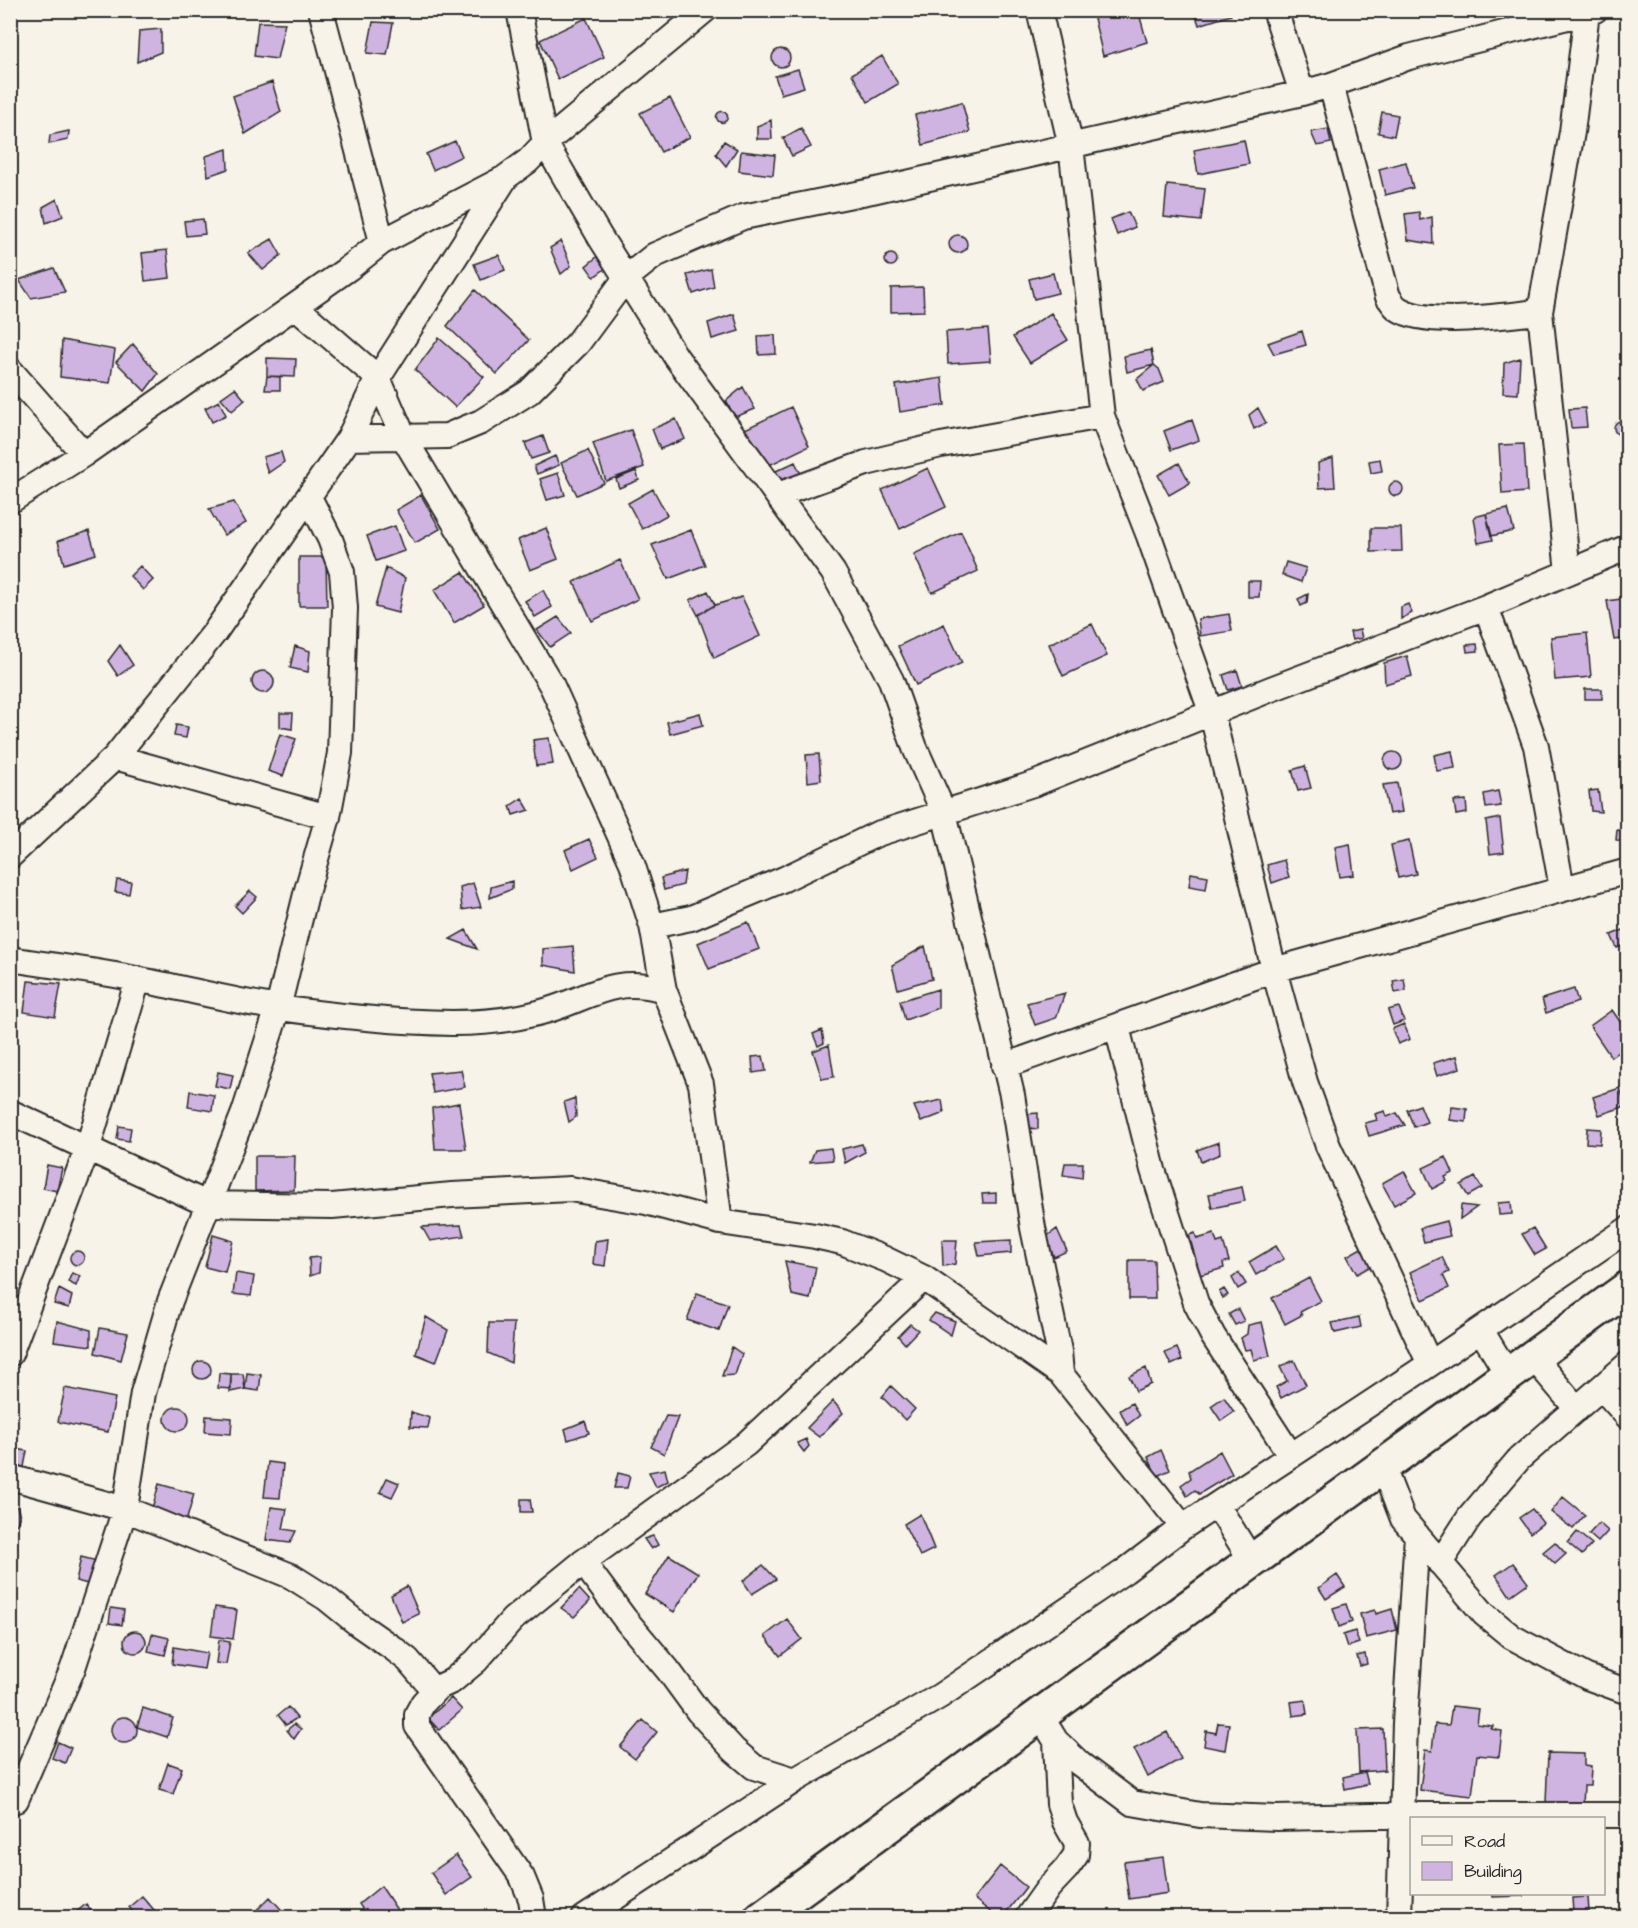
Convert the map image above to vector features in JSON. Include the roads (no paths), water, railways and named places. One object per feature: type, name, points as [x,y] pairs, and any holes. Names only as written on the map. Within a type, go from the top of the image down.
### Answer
[{"type":"street","points":[[321,10],[382,242]]},
{"type":"street","points":[[519,10],[545,143],[600,237],[676,357],[833,572],[891,680],[915,748],[944,813],[1011,1095],[1033,1228],[1059,1351],[1061,1374]]},
{"type":"street","points":[[10,501],[84,454],[382,242],[506,177],[528,161],[545,143],[705,10]]},
{"type":"street","points":[[1040,10],[1071,146],[1102,416],[1149,536],[1212,714],[1274,970],[1305,1082],[1328,1146],[1430,1364]]},
{"type":"street","points":[[1275,10],[1302,93]]},
{"type":"street","points":[[349,438],[447,436],[481,422],[529,392],[578,343],[626,278],[656,255],[743,218],[872,191],[1302,93],[1409,57],[1591,11],[1540,312],[1568,572]]},
{"type":"street","points":[[1331,85],[1388,297],[1397,308],[1416,315],[1446,320],[1540,312]]},
{"type":"street","points":[[10,874],[14,853],[115,757],[214,632],[349,438],[378,378],[506,177]]},
{"type":"street","points":[[295,306],[378,378],[404,438],[552,686],[632,863],[652,926],[664,990],[701,1084],[720,1222]]},
{"type":"street","points":[[10,370],[84,454]]},
{"type":"street","points":[[778,495],[866,464],[941,445],[1102,416]]},
{"type":"street","points":[[12,1804],[73,1668],[125,1509],[142,1393],[170,1301],[244,1113],[278,1008],[307,890],[328,817],[340,753],[345,608],[342,572],[330,539],[309,497]]},
{"type":"street","points":[[652,926],[691,918],[784,879],[877,834],[1036,783],[1486,607],[1628,547]]},
{"type":"street","points":[[1486,607],[1536,746],[1562,888]]},
{"type":"street","points":[[115,757],[328,817]]},
{"type":"street","points":[[1004,1066],[1274,970],[1628,871]]},
{"type":"street","points":[[10,959],[138,979],[278,1008],[395,1021],[454,1023],[494,1020],[538,1013],[612,987],[628,984],[664,990]]},
{"type":"street","points":[[10,1354],[88,1147],[138,979]]},
{"type":"street","points":[[1117,1027],[1153,1170],[1196,1303],[1213,1336],[1291,1456]]},
{"type":"street","points":[[10,1112],[207,1203],[332,1206],[452,1195],[570,1190],[646,1202],[720,1222],[842,1242],[924,1278],[1061,1374],[1183,1527]]},
{"type":"street","points":[[584,1917],[795,1780],[940,1696],[1125,1571],[1183,1527],[1481,1330],[1628,1229]]},
{"type":"street","points":[[534,1917],[531,1899],[522,1878],[417,1726],[417,1714],[423,1703],[437,1688],[452,1681],[476,1662],[513,1618],[583,1562],[746,1444],[924,1278]]},
{"type":"street","points":[[761,1917],[881,1828],[1048,1728],[1251,1560],[1628,1288]]},
{"type":"street","points":[[1481,1330],[1520,1366],[1577,1409]]},
{"type":"street","points":[[1440,1563],[1469,1518],[1519,1459],[1628,1364]]},
{"type":"street","points":[[1602,1388],[1628,1418]]},
{"type":"street","points":[[1382,1465],[1403,1519],[1484,1614],[1512,1637],[1587,1677],[1628,1692]]},
{"type":"street","points":[[10,1478],[125,1509],[291,1576],[326,1598],[394,1649],[408,1660],[431,1687],[437,1688]]},
{"type":"street","points":[[1217,1504],[1251,1560]]},
{"type":"street","points":[[1399,1917],[1405,1723],[1417,1535]]},
{"type":"street","points":[[583,1562],[698,1711],[734,1750],[754,1767],[795,1780]]},
{"type":"street","points":[[1048,1728],[1080,1764],[1132,1803],[1200,1815],[1277,1818],[1402,1815],[1628,1815]]},
{"type":"street","points":[[1027,1917],[1076,1855],[1077,1843],[1065,1822],[1059,1804],[1048,1728]]}]
